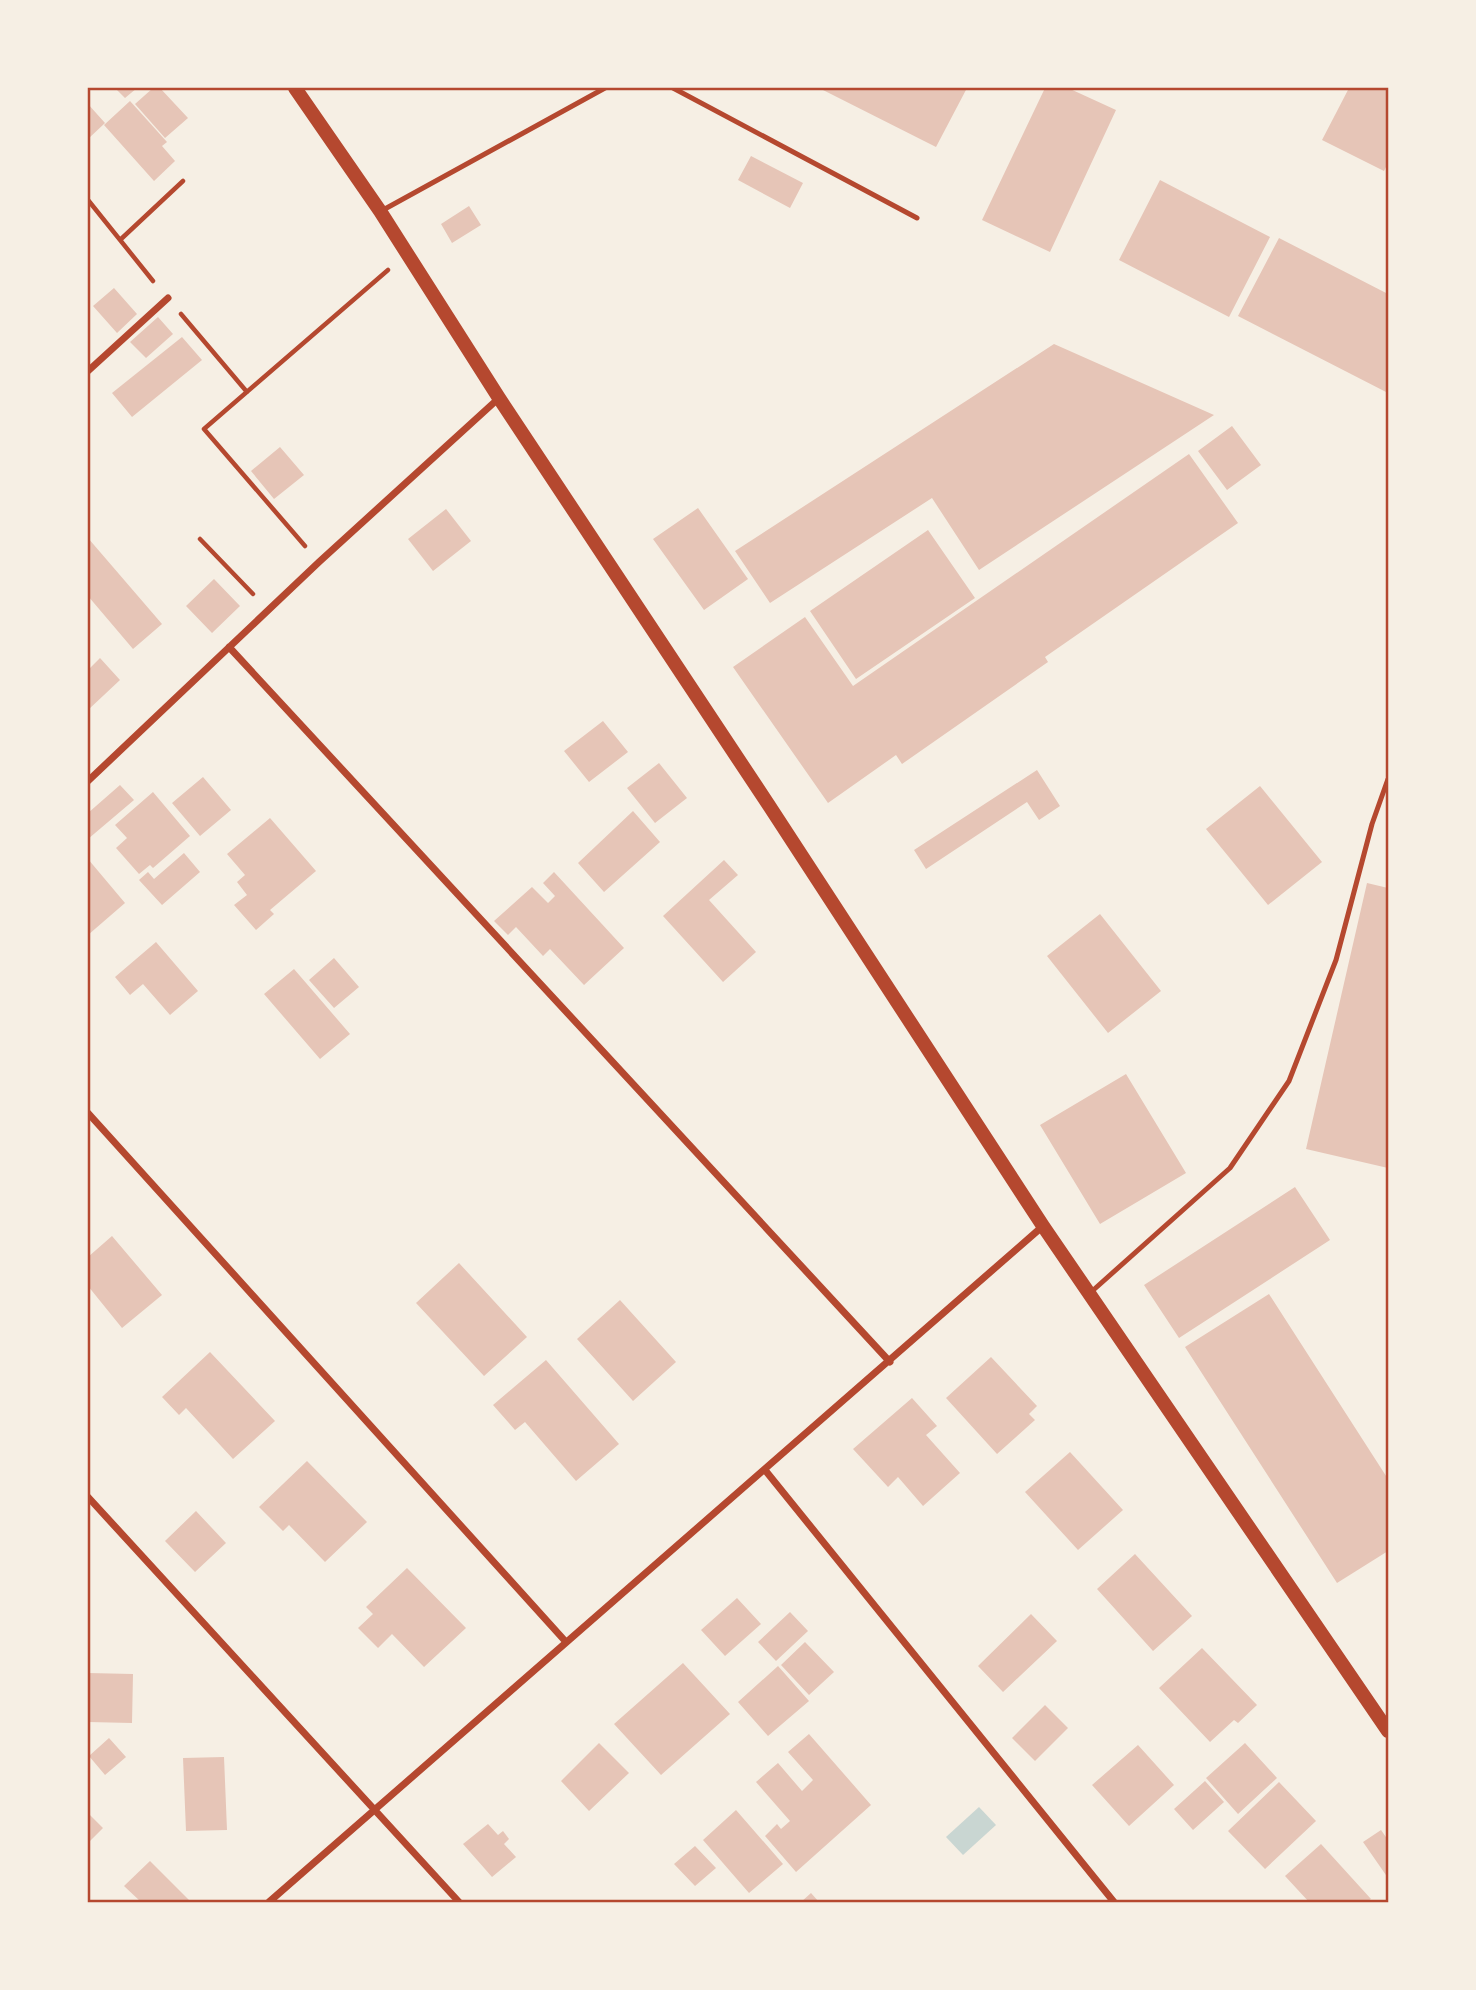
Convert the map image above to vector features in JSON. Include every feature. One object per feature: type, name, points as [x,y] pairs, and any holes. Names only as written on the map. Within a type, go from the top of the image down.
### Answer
[{"type":"main road","points":[[295,88],[380,211],[499,398],[1043,1226],[1388,1731]]},
{"type":"street","points":[[88,371],[168,298]]},
{"type":"street","points":[[88,781],[319,562],[499,398]]},
{"type":"street","points":[[229,647],[890,1362]]},
{"type":"street","points":[[88,1112],[566,1642]]},
{"type":"street","points":[[269,1902],[1043,1226]]},
{"type":"street","points":[[765,1470],[1114,1902]]},
{"type":"street","points":[[88,1497],[459,1902]]},
{"type":"lane","points":[[380,211],[605,88]]},
{"type":"lane","points":[[673,88],[916,218]]},
{"type":"lane","points":[[1090,1293],[1230,1168],[1289,1081],[1336,960],[1372,824],[1388,779]]},
{"type":"path","points":[[120,240],[183,181]]},
{"type":"path","points":[[319,562],[204,429],[407,254]]},
{"type":"path","points":[[200,539],[269,610]]},
{"type":"shaded area","points":[[979,1807],[996,1825],[963,1855],[946,1837]]},
{"type":"building","points":[[115,88],[137,88],[125,98]]},
{"type":"building","points":[[153,88],[160,88],[188,118],[165,138],[135,104]]},
{"type":"building","points":[[819,88],[967,88],[936,147]]},
{"type":"building","points":[[1045,88],[1068,88],[1116,110],[1050,252],[982,220]]},
{"type":"building","points":[[1349,88],[1388,88],[1388,163],[1384,171],[1322,140]]},
{"type":"building","points":[[130,101],[167,142],[162,146],[175,161],[154,181],[104,125]]},
{"type":"building","points":[[88,104],[105,123],[88,139]]},
{"type":"building","points":[[751,156],[803,183],[790,208],[738,180]]},
{"type":"building","points":[[1160,180],[1270,237],[1229,317],[1119,260]]},
{"type":"building","points":[[469,206],[481,225],[452,243],[441,224]]},
{"type":"building","points":[[1279,238],[1388,294],[1388,393],[1238,316]]},
{"type":"building","points":[[114,288],[137,314],[117,333],[93,306]]},
{"type":"building","points":[[158,317],[173,334],[146,358],[130,342]]},
{"type":"building","points":[[182,337],[202,360],[132,417],[112,393]]},
{"type":"building","points":[[1054,344],[1214,415],[979,570],[932,498],[770,603],[735,551]]},
{"type":"building","points":[[1232,426],[1261,465],[1227,490],[1198,451]]},
{"type":"building","points":[[280,447],[304,475],[274,499],[251,471]]},
{"type":"building","points":[[1189,454],[1238,523],[1045,657],[1048,662],[902,764],[896,755],[828,803],[733,667],[805,617],[853,686]]},
{"type":"building","points":[[698,508],[748,579],[704,610],[653,539]]},
{"type":"building","points":[[446,509],[471,541],[433,571],[408,539]]},
{"type":"building","points":[[928,530],[975,598],[856,679],[810,611]]},
{"type":"building","points":[[88,538],[162,624],[133,649],[88,596]]},
{"type":"building","points":[[214,579],[240,606],[212,633],[186,606]]},
{"type":"building","points":[[100,658],[120,680],[88,710],[88,670]]},
{"type":"building","points":[[603,721],[628,752],[589,782],[564,751]]},
{"type":"building","points":[[659,763],[687,798],[655,823],[627,788]]},
{"type":"building","points":[[1037,770],[1060,806],[1039,820],[1027,802],[926,869],[914,850]]},
{"type":"building","points":[[203,777],[231,810],[200,836],[172,803]]},
{"type":"building","points":[[120,785],[134,800],[88,839],[88,813]]},
{"type":"building","points":[[1260,786],[1322,862],[1268,905],[1206,829]]},
{"type":"building","points":[[153,792],[190,836],[153,868],[150,865],[139,874],[116,848],[127,838],[115,825]]},
{"type":"building","points":[[633,811],[660,842],[604,892],[578,863]]},
{"type":"building","points":[[270,818],[316,871],[270,910],[274,914],[256,930],[234,905],[247,895],[237,882],[245,875],[227,854]]},
{"type":"building","points":[[184,853],[200,872],[162,905],[139,880],[148,872],[154,879]]},
{"type":"building","points":[[88,859],[125,903],[88,935]]},
{"type":"building","points":[[724,860],[738,875],[709,900],[756,952],[723,982],[663,916]]},
{"type":"building","points":[[554,872],[624,948],[584,985],[550,949],[543,956],[516,927],[508,935],[494,921],[532,887],[548,903],[555,896],[543,883]]},
{"type":"building","points":[[1367,883],[1388,888],[1388,1168],[1306,1149]]},
{"type":"building","points":[[1100,914],[1161,991],[1108,1033],[1047,956]]},
{"type":"building","points":[[156,942],[198,991],[170,1015],[143,984],[130,995],[115,977]]},
{"type":"building","points":[[334,958],[359,987],[334,1008],[309,980]]},
{"type":"building","points":[[294,969],[350,1034],[320,1059],[264,994]]},
{"type":"building","points":[[1126,1074],[1186,1173],[1100,1224],[1040,1125]]},
{"type":"building","points":[[1295,1187],[1330,1240],[1179,1338],[1144,1285]]},
{"type":"building","points":[[112,1236],[162,1295],[122,1328],[88,1286],[88,1257]]},
{"type":"building","points":[[459,1263],[527,1337],[484,1376],[416,1303]]},
{"type":"building","points":[[1269,1294],[1388,1479],[1388,1551],[1337,1583],[1185,1347]]},
{"type":"building","points":[[620,1300],[676,1362],[633,1401],[577,1339]]},
{"type":"building","points":[[210,1352],[275,1421],[233,1459],[186,1408],[179,1415],[162,1397]]},
{"type":"building","points":[[991,1357],[1037,1406],[1029,1414],[1035,1420],[997,1454],[946,1398]]},
{"type":"building","points":[[546,1360],[619,1444],[576,1481],[525,1422],[515,1430],[493,1405]]},
{"type":"building","points":[[912,1398],[937,1426],[926,1435],[960,1473],[923,1506],[898,1477],[888,1487],[853,1449]]},
{"type":"building","points":[[1070,1452],[1123,1510],[1078,1550],[1025,1492]]},
{"type":"building","points":[[307,1461],[367,1522],[325,1562],[289,1525],[283,1531],[259,1507]]},
{"type":"building","points":[[196,1511],[226,1543],[195,1572],[165,1541]]},
{"type":"building","points":[[1135,1554],[1192,1616],[1153,1651],[1097,1589]]},
{"type":"building","points":[[407,1568],[466,1628],[424,1667],[392,1634],[378,1648],[358,1628],[373,1614],[366,1607]]},
{"type":"building","points":[[737,1598],[761,1624],[725,1656],[701,1630]]},
{"type":"building","points":[[790,1612],[808,1631],[776,1661],[758,1642]]},
{"type":"building","points":[[1031,1614],[1057,1641],[1003,1692],[978,1666]]},
{"type":"building","points":[[805,1642],[834,1672],[809,1695],[781,1665]]},
{"type":"building","points":[[1202,1648],[1257,1705],[1238,1723],[1234,1720],[1210,1742],[1159,1688]]},
{"type":"building","points":[[683,1663],[730,1714],[661,1775],[614,1724]]},
{"type":"building","points":[[778,1666],[809,1701],[768,1736],[738,1702]]},
{"type":"building","points":[[88,1673],[133,1674],[132,1723],[88,1722]]},
{"type":"building","points":[[1045,1705],[1068,1728],[1035,1761],[1012,1738]]},
{"type":"building","points":[[809,1734],[871,1805],[796,1872],[765,1836],[777,1824],[781,1829],[790,1821],[756,1782],[778,1763],[802,1791],[813,1780],[788,1752]]},
{"type":"building","points":[[109,1738],[126,1757],[105,1775],[89,1756]]},
{"type":"building","points":[[599,1743],[629,1773],[589,1811],[561,1781]]},
{"type":"building","points":[[1245,1743],[1277,1778],[1238,1814],[1206,1778]]},
{"type":"building","points":[[1138,1745],[1174,1785],[1129,1826],[1092,1785]]},
{"type":"building","points":[[224,1757],[227,1830],[186,1831],[183,1758]]},
{"type":"building","points":[[1205,1781],[1224,1802],[1193,1830],[1174,1809]]},
{"type":"building","points":[[1279,1782],[1316,1821],[1265,1869],[1228,1831]]},
{"type":"building","points":[[736,1810],[783,1864],[749,1893],[703,1840]]},
{"type":"building","points":[[88,1813],[103,1828],[90,1841],[88,1839]]},
{"type":"building","points":[[488,1824],[498,1835],[503,1831],[509,1839],[504,1844],[516,1857],[492,1877],[463,1844]]},
{"type":"building","points":[[1381,1830],[1388,1840],[1388,1878],[1363,1842]]},
{"type":"building","points":[[1321,1844],[1371,1899],[1366,1902],[1309,1902],[1285,1876]]},
{"type":"building","points":[[695,1846],[716,1868],[695,1886],[674,1864]]},
{"type":"building","points":[[150,1861],[191,1902],[141,1902],[124,1886]]},
{"type":"building","points":[[811,1893],[819,1902],[801,1902]]}]
